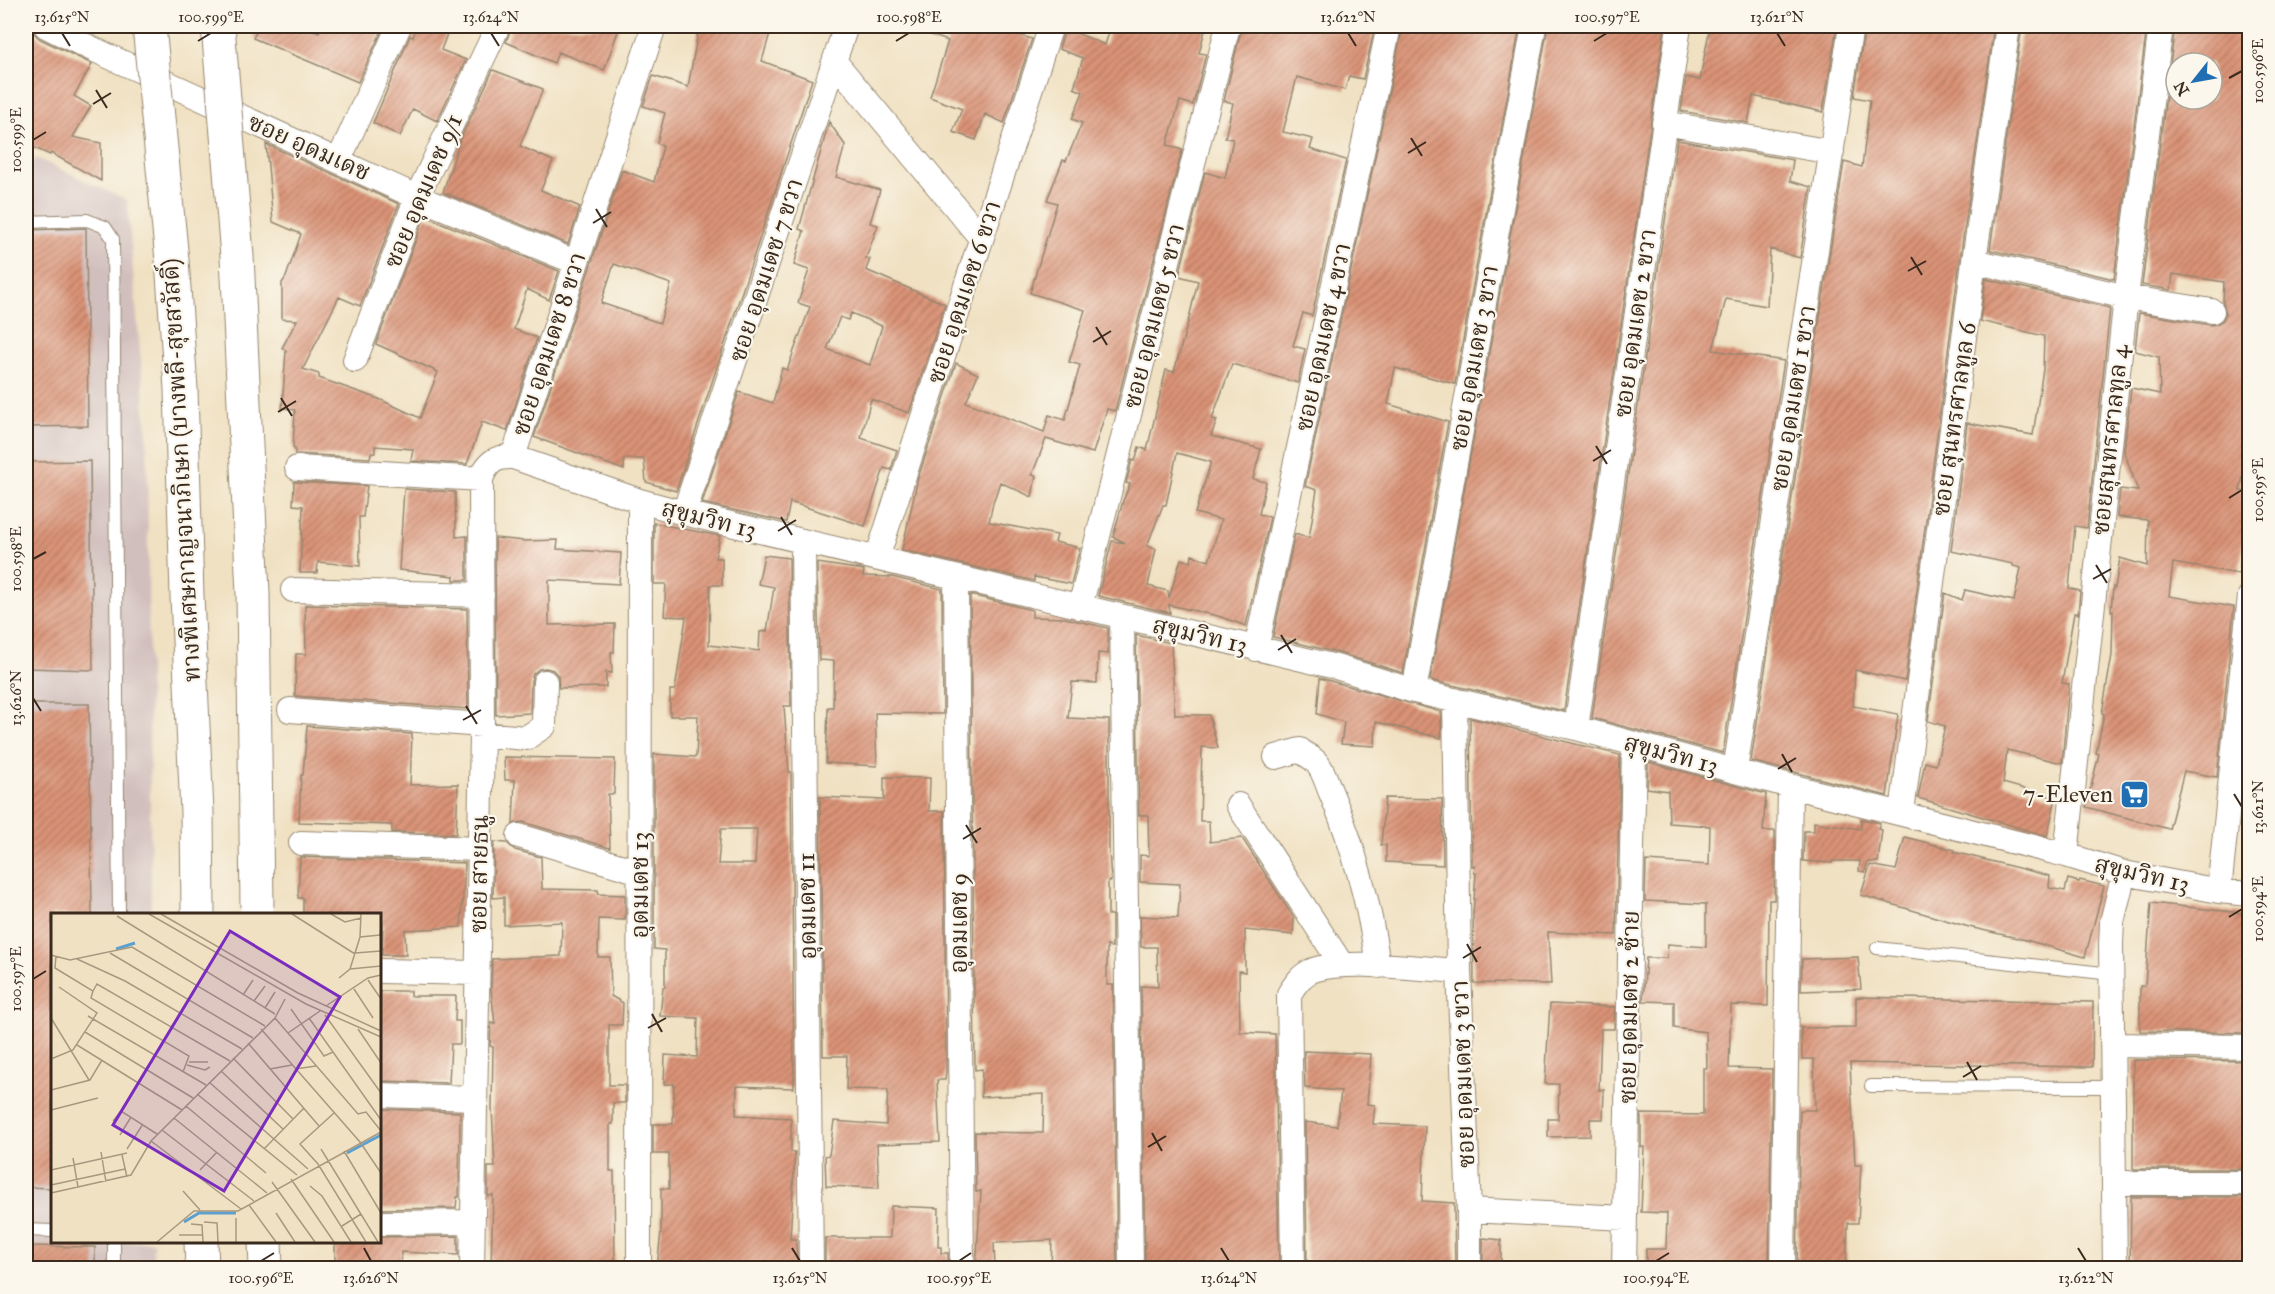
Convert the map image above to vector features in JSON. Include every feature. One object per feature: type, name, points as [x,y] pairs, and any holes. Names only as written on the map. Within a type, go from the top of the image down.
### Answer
[{"type":"highway","name":"ทางพิเศษกาญจนาภิเษก (บางพลี-สุขสวัสดิ์)","points":[[148,26],[172,260],[181,389],[187,596],[197,812],[198,913]]},
{"type":"highway","points":[[218,26],[237,256],[253,581],[257,913]]},
{"type":"highway","points":[[201,1243],[202,1269]]},
{"type":"highway","points":[[265,1243],[266,1269]]},
{"type":"street","name":"ซอย อุดมเดช","points":[[46,26],[417,197],[575,262]]},
{"type":"street","points":[[200,98],[232,26]]},
{"type":"street","points":[[339,160],[399,26]]},
{"type":"street","name":"ซอย อุดมเดช 9/1","points":[[354,360],[417,197],[498,26]]},
{"type":"street","name":"ซอย อุดมเดช 8 ขวา","points":[[513,457],[654,26]]},
{"type":"street","name":"ซอย อุดมเดช 7 ขวา","points":[[684,513],[846,26]]},
{"type":"street","name":"ซอย อุดมเดช 6 ขวา","points":[[877,558],[1051,26]]},
{"type":"street","name":"ซอย อุดมเดช 5 ขวา","points":[[1080,607],[1228,26]]},
{"type":"street","name":"ซอย อุดมเดช 4 ขวา","points":[[1256,649],[1389,26]]},
{"type":"street","name":"ซอย อุดมเดช 3 ขวา","points":[[1414,691],[1534,26]]},
{"type":"street","name":"ซอย อุดมเดช 2 ขวา","points":[[1576,728],[1679,26]]},
{"type":"street","name":"ซอย อุดมเดช 1 ขวา","points":[[1735,770],[1851,26]]},
{"type":"street","name":"ซอย สุนทรศาลทูล 6","points":[[1902,812],[1974,261],[2008,26]]},
{"type":"street","name":"ซอยสุนทรศาลทูล 4","points":[[2066,855],[2126,297],[2161,26]]},
{"type":"street","points":[[835,62],[981,238]]},
{"type":"street","points":[[1664,123],[1832,152]]},
{"type":"street","points":[[1974,261],[2126,297],[2212,311]]},
{"type":"street","points":[[297,468],[481,479],[486,466],[494,460],[502,456],[513,457]]},
{"type":"street","name":"สุขุมวิท 13","points":[[513,457],[640,501],[803,543],[877,558],[1336,667],[1414,691],[1576,728],[1790,786],[1902,812],[2066,855],[2124,873],[2219,891],[2250,894]]},
{"type":"street","name":"ซอย สายธนู","points":[[472,1269],[482,730],[481,479]]},
{"type":"street","name":"อุดมเดช 13","points":[[639,1269],[640,501]]},
{"type":"street","name":"อุดมเดช 11","points":[[803,543],[811,1269]]},
{"type":"street","name":"อุดมเดช 9","points":[[956,578],[962,1269]]},
{"type":"street","points":[[293,590],[482,595]]},
{"type":"street","points":[[2219,891],[2250,596]]},
{"type":"street","points":[[1122,617],[1131,1269]]},
{"type":"street","points":[[290,710],[482,730],[526,738],[544,726],[545,682]]},
{"type":"street","name":"ซอย อุดมเดช 3 ขวา","points":[[1455,700],[1459,971],[1469,1210],[1468,1269]]},
{"type":"street","name":"ซอย อุดมเดช 2 ซ้าย","points":[[1624,1269],[1634,745]]},
{"type":"street","points":[[1276,757],[1300,750],[1316,761],[1327,783],[1343,821],[1361,878],[1372,920],[1378,966]]},
{"type":"street","points":[[1783,1269],[1790,786]]},
{"type":"street","points":[[1238,805],[1342,965]]},
{"type":"street","points":[[519,836],[640,872]]},
{"type":"street","points":[[301,843],[480,849]]},
{"type":"street","points":[[2115,1269],[2112,922],[2124,873]]},
{"type":"street","points":[[1293,1269],[1289,994],[1300,978],[1311,971],[1342,965],[1459,971]]},
{"type":"street","points":[[381,971],[477,973]]},
{"type":"street","points":[[2114,1045],[2250,1047]]},
{"type":"street","points":[[381,1095],[475,1098]]},
{"type":"street","points":[[2114,1183],[2250,1183]]},
{"type":"street","points":[[1469,1210],[1625,1218]]},
{"type":"street","points":[[381,1223],[473,1222]]},
{"type":"lane","points":[[26,222],[87,220],[105,227],[113,239],[119,913]]},
{"type":"lane","points":[[1877,948],[2112,974]]},
{"type":"lane","points":[[1871,1086],[2114,1087]]},
{"type":"lane","points":[[26,1230],[51,1230]]},
{"type":"lane","points":[[114,1243],[114,1269]]},
{"type":"shaded area","points":[[36,158],[127,200],[147,433],[151,913],[51,913],[51,1243],[153,1243],[153,1268],[26,1268],[26,170]]},
{"type":"building","points":[[26,26],[32,26],[34,33],[40,39],[92,64],[74,96],[91,106],[73,137],[101,143],[101,181],[51,153],[50,155],[26,144]]},
{"type":"building","points":[[259,26],[303,26],[319,32],[322,26],[384,26],[358,82],[253,38]]},
{"type":"building","points":[[417,26],[450,26],[441,50],[466,60],[437,121],[413,109],[400,136],[373,123],[410,36],[413,37]]},
{"type":"building","points":[[512,26],[620,26],[604,70],[558,52],[554,63],[506,42]]},
{"type":"building","points":[[699,26],[772,26],[762,61],[812,80],[676,491],[646,482],[644,459],[624,459],[624,470],[534,437],[622,170],[654,182],[663,146],[657,143],[665,113],[643,106],[653,76],[688,87]],"holes":[[[614,264],[671,284],[660,323],[601,303]]]},
{"type":"building","points":[[912,26],[1025,26],[1022,36],[1032,39],[1004,123],[985,114],[976,140],[953,132],[962,109],[930,97],[948,41],[911,28]]},
{"type":"building","points":[[1111,26],[1206,26],[1199,53],[1206,54],[1193,105],[1180,101],[1167,145],[1182,150],[1115,411],[1107,409],[1093,453],[1046,439],[1032,475],[1036,476],[1032,497],[1000,482],[993,503],[989,522],[1057,535],[1055,542],[1080,548],[1071,584],[1034,577],[1034,581],[902,550],[918,478],[956,363],[978,374],[966,402],[1044,432],[1049,415],[1065,420],[1080,365],[1069,362],[1085,310],[1030,293],[1057,203],[1047,200],[1063,160],[1066,161],[1082,123],[1072,119],[1083,92],[1074,88],[1083,58],[1059,49],[1065,28],[1105,45]]},
{"type":"building","points":[[1242,26],[1375,26],[1363,79],[1349,76],[1345,90],[1297,77],[1283,132],[1313,139],[1310,149],[1346,160],[1312,316],[1303,313],[1293,346],[1305,349],[1298,383],[1232,364],[1212,419],[1217,420],[1211,436],[1261,449],[1253,479],[1266,482],[1259,514],[1270,517],[1246,626],[1218,616],[1169,605],[1170,613],[1098,596],[1112,541],[1126,543],[1113,537],[1130,484],[1126,483],[1132,460],[1135,461],[1139,447],[1147,450],[1166,370],[1174,372],[1189,318],[1198,281],[1179,276],[1205,172],[1225,178],[1233,139],[1225,138],[1233,103],[1224,101]],"holes":[[[1177,453],[1211,462],[1195,513],[1221,520],[1209,561],[1192,555],[1191,562],[1181,559],[1169,598],[1168,591],[1148,586],[1156,549],[1147,546],[1163,505],[1166,505]]]},
{"type":"building","points":[[1403,26],[1520,26],[1455,384],[1395,368],[1388,404],[1448,422],[1403,673],[1339,653],[1273,637],[1295,534],[1309,538],[1317,490],[1305,486]]},
{"type":"building","points":[[1548,26],[1665,26],[1564,711],[1430,680]]},
{"type":"building","points":[[1710,26],[1750,26],[1769,30],[1769,26],[1837,26],[1823,112],[1753,96],[1748,123],[1681,111],[1686,77],[1700,80]]},
{"type":"building","points":[[1865,26],[1994,26],[1960,259],[1905,681],[1855,670],[1853,706],[1898,714],[1887,796],[1751,761],[1844,162],[1862,167],[1870,100],[1854,97]]},
{"type":"building","points":[[2022,26],[2147,26],[2114,279],[1990,250]]},
{"type":"building","points":[[2175,26],[2250,26],[2250,443],[2240,491],[2246,492],[2247,515],[2239,574],[2173,563],[2169,596],[2234,607],[2217,777],[2184,771],[2169,829],[2086,807],[2099,754],[2096,753],[2112,655],[2113,587],[2115,588],[2120,558],[2147,566],[2148,520],[2117,517],[2120,489],[2138,491],[2124,451],[2131,388],[2160,394],[2159,357],[2135,351],[2139,313],[2210,325],[2223,320],[2226,313],[2223,302],[2224,282],[2173,274],[2171,290],[2142,285],[2164,111],[2224,111],[2224,51],[2172,51]]},
{"type":"building","points":[[493,70],[543,89],[520,146],[553,161],[541,190],[580,207],[568,244],[443,192],[460,140]]},
{"type":"building","points":[[829,122],[845,145],[836,177],[880,190],[870,223],[878,225],[866,258],[870,259],[866,270],[945,304],[909,413],[871,399],[861,438],[897,450],[891,470],[884,468],[865,526],[790,502],[786,522],[702,503],[739,392],[773,403],[782,368],[787,370],[810,307],[798,303],[809,270],[794,265],[804,231],[799,229]],"holes":[[[851,313],[882,326],[870,365],[827,349],[840,317],[848,320]]]},
{"type":"building","points":[[1677,140],[1793,160],[1790,181],[1811,187],[1800,258],[1770,249],[1767,306],[1726,299],[1713,350],[1784,361],[1723,753],[1592,718]]},
{"type":"building","points":[[266,144],[399,204],[360,306],[339,297],[303,369],[319,374],[319,378],[379,399],[420,418],[438,372],[376,344],[425,216],[559,271],[549,300],[527,289],[514,329],[537,338],[507,431],[482,422],[467,464],[411,461],[413,449],[375,446],[375,453],[371,453],[370,458],[295,454],[293,448],[295,410],[284,408],[282,410],[286,350],[282,348],[297,320],[282,319],[282,283],[301,234],[273,222]]},
{"type":"building","points":[[86,228],[88,426],[26,427],[26,230]]},
{"type":"building","points":[[1986,279],[2110,308],[2087,528],[2075,526],[2069,588],[2080,591],[2078,614],[2074,613],[2062,683],[2069,684],[2062,763],[2007,750],[2003,783],[2056,798],[2047,836],[1918,798],[1925,762],[1936,765],[1945,726],[1928,721],[1945,593],[1962,600],[1965,590],[2014,601],[2021,568],[2013,564],[1951,551],[1967,423],[2033,435],[2043,369],[2044,336],[1980,321]]},
{"type":"building","points":[[90,461],[93,670],[26,668],[26,462]]},
{"type":"building","points":[[294,482],[367,486],[363,517],[359,517],[360,566],[318,562],[317,573],[300,573],[303,506],[293,505]]},
{"type":"building","points":[[404,489],[455,492],[456,537],[467,536],[467,580],[454,580],[454,576],[399,570]]},
{"type":"building","points":[[654,523],[720,536],[715,558],[722,558],[722,585],[710,585],[709,645],[759,651],[760,632],[767,631],[774,587],[758,584],[764,555],[789,558],[791,706],[784,706],[789,772],[791,772],[794,1088],[737,1086],[736,1115],[791,1118],[791,1152],[795,1152],[790,1239],[796,1239],[797,1267],[719,1264],[718,1269],[657,1269],[661,1231],[661,1188],[669,1189],[669,1154],[653,1154],[653,1124],[673,1124],[674,1084],[664,1084],[665,1055],[697,1057],[698,1018],[660,1016],[663,987],[665,987],[665,950],[654,949],[654,754],[696,757],[698,716],[670,716],[670,690],[675,690],[686,617],[664,616],[666,584],[654,584]],"holes":[[[721,829],[757,829],[755,864],[718,864]]]},
{"type":"building","points":[[495,538],[524,541],[558,540],[557,549],[621,553],[619,584],[549,580],[549,625],[615,624],[614,652],[611,652],[612,673],[606,672],[606,687],[559,688],[558,676],[553,670],[539,669],[533,674],[531,681],[530,713],[496,715]]},
{"type":"building","points":[[817,563],[864,570],[863,576],[892,577],[942,589],[943,714],[875,713],[877,766],[826,763],[828,707],[833,707],[834,661],[819,660]]},
{"type":"building","points":[[970,595],[1032,610],[1032,617],[1065,618],[1108,628],[1108,654],[1098,653],[1097,683],[1072,682],[1068,718],[1109,720],[1111,881],[1108,881],[1108,915],[1112,915],[1112,947],[1107,946],[1107,985],[1113,985],[1117,1269],[1051,1269],[1052,1240],[994,1243],[995,1269],[976,1268],[981,1191],[976,1192],[975,1132],[1043,1133],[1044,1094],[981,1097],[982,1069],[975,1070]]},
{"type":"building","points":[[305,605],[467,609],[468,709],[295,696],[296,654],[306,654]]},
{"type":"building","points":[[1136,635],[1171,643],[1175,715],[1209,715],[1218,748],[1202,747],[1200,821],[1209,821],[1210,842],[1242,838],[1294,918],[1293,935],[1245,930],[1245,972],[1239,971],[1240,1032],[1275,1034],[1279,1269],[1145,1269],[1141,986],[1158,987],[1157,947],[1141,947],[1140,916],[1178,918],[1180,884],[1140,882],[1140,855],[1149,856],[1148,815],[1139,815]]},
{"type":"building","points":[[1320,678],[1441,712],[1441,738],[1376,722],[1375,746],[1341,744],[1344,722],[1317,714]]},
{"type":"building","points":[[26,704],[89,704],[92,913],[51,913],[51,1188],[26,1187]]},
{"type":"building","points":[[1470,718],[1620,755],[1616,935],[1548,932],[1551,984],[1474,983],[1473,914],[1476,873],[1474,873],[1475,866],[1472,866]]},
{"type":"building","points":[[307,726],[412,734],[410,785],[458,784],[456,834],[392,832],[392,825],[299,822],[301,775],[303,775]]},
{"type":"building","points":[[2250,737],[2250,784],[2245,783]]},
{"type":"building","points":[[504,757],[615,759],[614,794],[608,794],[610,848],[523,822],[513,824],[515,780],[505,780]]},
{"type":"building","points":[[1648,762],[1766,794],[1763,831],[1775,831],[1774,900],[1769,900],[1768,1006],[1731,1005],[1729,1068],[1772,1069],[1769,1269],[1646,1269],[1646,1249],[1666,1249],[1667,1213],[1641,1212],[1644,1147],[1641,1147],[1641,1114],[1703,1115],[1703,1068],[1707,1068],[1706,1032],[1674,1028],[1674,1002],[1643,1001],[1646,958],[1667,958],[1668,944],[1706,947],[1706,904],[1645,901],[1646,861],[1709,865],[1710,826],[1669,823],[1668,791],[1647,788]]},
{"type":"building","points":[[884,777],[930,778],[929,811],[944,811],[946,1071],[945,1080],[937,1080],[940,1142],[877,1144],[879,1188],[826,1186],[825,1156],[829,1155],[834,1121],[886,1125],[888,1090],[846,1089],[847,1056],[823,1056],[820,797],[884,800]]},
{"type":"building","points":[[1385,798],[1442,799],[1443,865],[1386,862],[1386,845],[1381,845]]},
{"type":"building","points":[[1861,819],[1880,823],[1878,829],[1882,830],[1878,862],[1868,862],[1865,872],[1859,871],[1860,861],[1832,861],[1832,863],[1803,861],[1804,831],[1814,831],[1814,822],[1861,829]]},
{"type":"building","points":[[1905,837],[2050,876],[2049,888],[2065,891],[2068,879],[2104,886],[2085,957],[1969,927],[1861,895],[1870,865],[1896,870]]},
{"type":"building","points":[[494,842],[507,843],[515,850],[541,857],[542,889],[598,890],[599,894],[625,895],[625,920],[599,919],[598,957],[610,957],[611,996],[623,1003],[622,1025],[609,1025],[609,1085],[625,1085],[625,1103],[613,1103],[613,1124],[610,1124],[610,1171],[614,1171],[615,1269],[491,1269],[493,1195],[488,1196],[488,1167],[495,1167],[492,1109],[493,1047],[490,1046],[491,1023],[495,1024],[491,990],[492,959],[561,956],[562,922],[504,925],[504,897],[493,898]]},
{"type":"building","points":[[300,857],[465,863],[461,927],[405,930],[406,955],[382,955],[381,913],[303,913],[303,898],[298,898]]},
{"type":"building","points":[[2151,903],[2250,914],[2250,1033],[2140,1031],[2140,986],[2145,986]]},
{"type":"building","points":[[1858,957],[1861,989],[1801,991],[1802,959]]},
{"type":"building","points":[[381,991],[411,991],[411,996],[456,996],[455,1021],[460,1021],[460,1044],[451,1044],[449,1083],[381,1081]]},
{"type":"building","points":[[1856,997],[2093,1002],[2092,1067],[1850,1063],[1855,1165],[1861,1165],[1858,1223],[1848,1223],[1846,1269],[1797,1269],[1800,1110],[1815,1110],[1814,1059],[1802,1059],[1801,1028],[1856,1027]]},
{"type":"building","points":[[1550,1004],[1615,1007],[1614,1029],[1601,1029],[1599,1090],[1604,1089],[1603,1119],[1590,1119],[1590,1136],[1548,1137],[1548,1119],[1558,1119],[1559,1084],[1545,1084]]},
{"type":"building","points":[[1304,1051],[1371,1054],[1367,1104],[1375,1105],[1373,1124],[1425,1126],[1422,1201],[1454,1203],[1455,1269],[1307,1269],[1305,1122],[1337,1126],[1341,1091],[1305,1088]]},
{"type":"building","points":[[2133,1060],[2250,1061],[2250,1169],[2133,1169]]},
{"type":"building","points":[[381,1109],[460,1112],[459,1197],[457,1197],[456,1208],[381,1209]]},
{"type":"building","points":[[2131,1197],[2250,1197],[2250,1269],[2130,1269]]},
{"type":"building","points":[[891,1206],[939,1208],[938,1247],[941,1247],[941,1253],[948,1253],[948,1267],[851,1269],[851,1265],[825,1266],[825,1238],[890,1238]]},
{"type":"building","points":[[458,1236],[458,1255],[401,1252],[401,1269],[335,1269],[335,1243],[381,1243],[381,1237]]},
{"type":"building","points":[[1483,1238],[1501,1240],[1501,1268],[1483,1268]]},
{"type":"building","points":[[26,1246],[95,1247],[95,1269],[26,1269]]},
{"type":"place","name":"7-Eleven","points":[[2134,794]]}]
